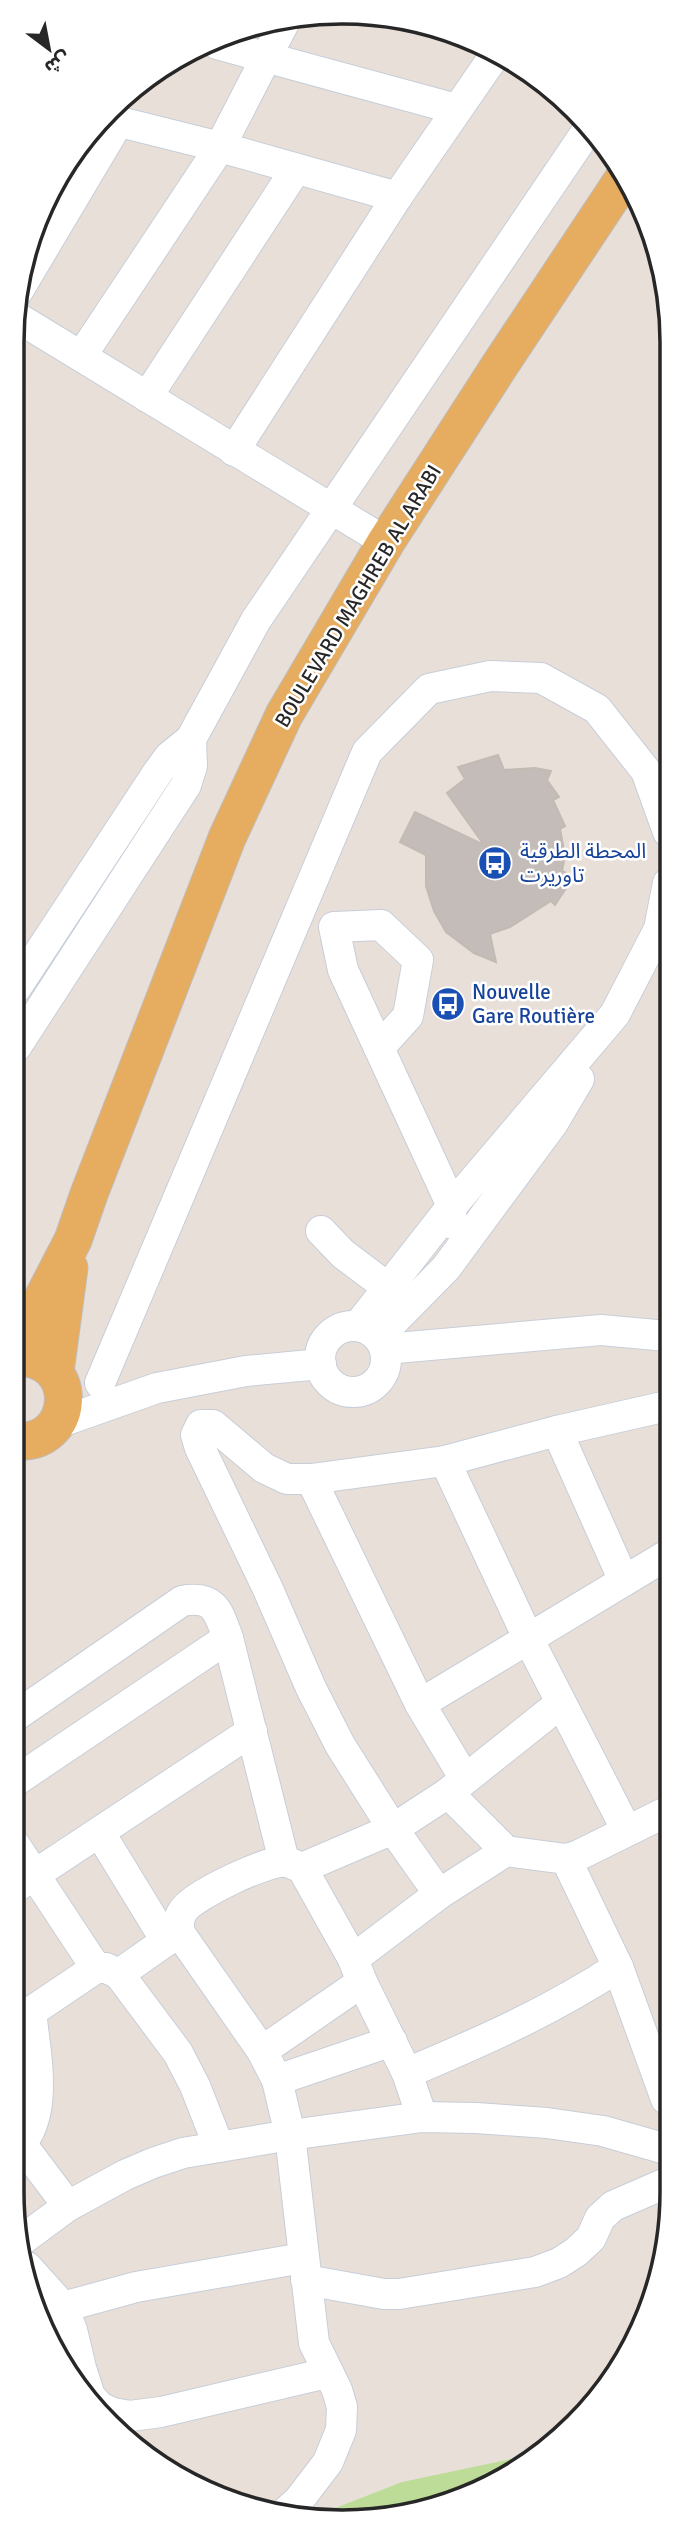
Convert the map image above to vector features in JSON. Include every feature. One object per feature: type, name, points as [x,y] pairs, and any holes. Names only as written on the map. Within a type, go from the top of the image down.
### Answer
[{"type":"main road","name":"BOULEVARD MAGHREB AL ARABI","points":[[24,1336],[73,1240],[227,838],[290,704],[386,542],[619,186]]},
{"type":"main road","name":"BOULEVARD MAGHREB AL ARABI","points":[[55,1424],[63,1408],[63,1390],[57,1377],[73,1240]]},
{"type":"main road","points":[[24,1356],[43,1362],[57,1377]]},
{"type":"main road","points":[[24,1441],[39,1438],[55,1424]]},
{"type":"street","points":[[82,355],[220,147],[279,31]]},
{"type":"street","points":[[226,47],[456,109]]},
{"type":"street","points":[[234,451],[397,197],[490,61]]},
{"type":"street","points":[[114,120],[397,197]]},
{"type":"street","points":[[34,263],[111,124]]},
{"type":"street","points":[[24,976],[158,772],[169,757],[191,738],[256,621],[584,136]]},
{"type":"street","points":[[147,397],[296,169]]},
{"type":"street","points":[[25,321],[386,542]]},
{"type":"street","points":[[100,1383],[367,752],[429,689],[490,676],[541,678],[597,709],[646,771],[660,810]]},
{"type":"street","points":[[24,1036],[186,785],[192,766],[191,738]]},
{"type":"street","points":[[374,1337],[446,1268],[553,1123],[615,1014],[660,924]]},
{"type":"street","points":[[615,1014],[387,1287],[374,1337],[384,1370],[371,1387],[350,1392],[340,1389],[324,1374],[321,1364],[321,1352],[326,1341],[335,1332],[346,1327],[374,1337],[601,1330],[660,1335]]},
{"type":"street","points":[[379,1048],[452,1206],[446,1268]]},
{"type":"street","points":[[321,1231],[343,1254],[387,1287]]},
{"type":"street","points":[[55,1424],[157,1388],[246,1371],[321,1364]]},
{"type":"street","points":[[57,1377],[157,1388]]},
{"type":"street","points":[[439,1894],[340,1745],[310,1688],[267,1587],[221,1497],[196,1435],[201,1424],[213,1425],[264,1468],[287,1479],[311,1479],[445,1461],[557,1431],[660,1408]]},
{"type":"street","points":[[557,1431],[624,1581]]},
{"type":"street","points":[[445,1461],[529,1640],[627,1831]]},
{"type":"street","points":[[311,1479],[457,1786],[506,1851]]},
{"type":"street","points":[[420,1704],[660,1559]]},
{"type":"street","points":[[24,1710],[182,1601],[199,1598],[212,1605],[220,1615],[228,1637],[252,1731],[293,1865],[357,1971],[407,2073],[422,2117]]},
{"type":"street","points":[[24,1775],[228,1637]]},
{"type":"street","points":[[24,2017],[173,1936],[181,1913],[188,1903],[236,1877],[293,1865],[394,1829],[457,1786],[561,1703]]},
{"type":"street","points":[[219,2147],[195,2086],[161,2026],[24,1882],[252,1731]]},
{"type":"street","points":[[262,2051],[357,1971],[439,1894],[506,1851],[566,1859],[660,1815]]},
{"type":"street","points":[[100,1833],[173,1936],[262,2051],[277,2080],[290,2135],[314,2343],[337,2390],[342,2407],[341,2430],[328,2462],[293,2505]]},
{"type":"street","points":[[566,1859],[657,2043],[660,2062]]},
{"type":"street","points":[[407,2073],[538,2015],[618,1967]]},
{"type":"street","points":[[24,2026],[38,2086],[32,2124],[24,2137]]},
{"type":"street","points":[[277,2080],[392,2041]]},
{"type":"street","points":[[28,2236],[68,2206],[153,2163],[183,2153],[290,2135],[422,2117],[547,2123],[603,2131],[660,2147]]},
{"type":"street","points":[[24,2156],[68,2206]]},
{"type":"street","points":[[63,2307],[136,2287],[304,2269],[384,2294],[399,2294],[535,2272],[559,2263],[576,2252],[591,2238],[600,2218],[613,2206],[660,2186]]},
{"type":"street","points":[[36,2276],[63,2307],[75,2338],[76,2365]]},
{"type":"street","points":[[114,2413],[130,2416],[161,2412],[327,2373]]},
{"type":"green space","points":[[515,2458],[482,2477],[424,2499],[383,2507],[332,2510],[402,2482]]},
{"type":"building","name":"المحطة الطرقية تاوريرت","points":[[498,755],[504,770],[535,768],[551,771],[547,780],[559,797],[553,800],[565,826],[560,829],[565,855],[562,871],[569,874],[567,887],[555,905],[551,901],[510,927],[490,934],[496,962],[474,953],[446,932],[434,911],[426,886],[426,855],[400,842],[415,812],[484,845],[447,793],[465,779],[458,767]]},
{"type":"place","name":"المحطة الطرقية تاوريرت","points":[[495,863]]},
{"type":"place","name":"Nouvelle Gare Routière","points":[[448,1004]]}]
